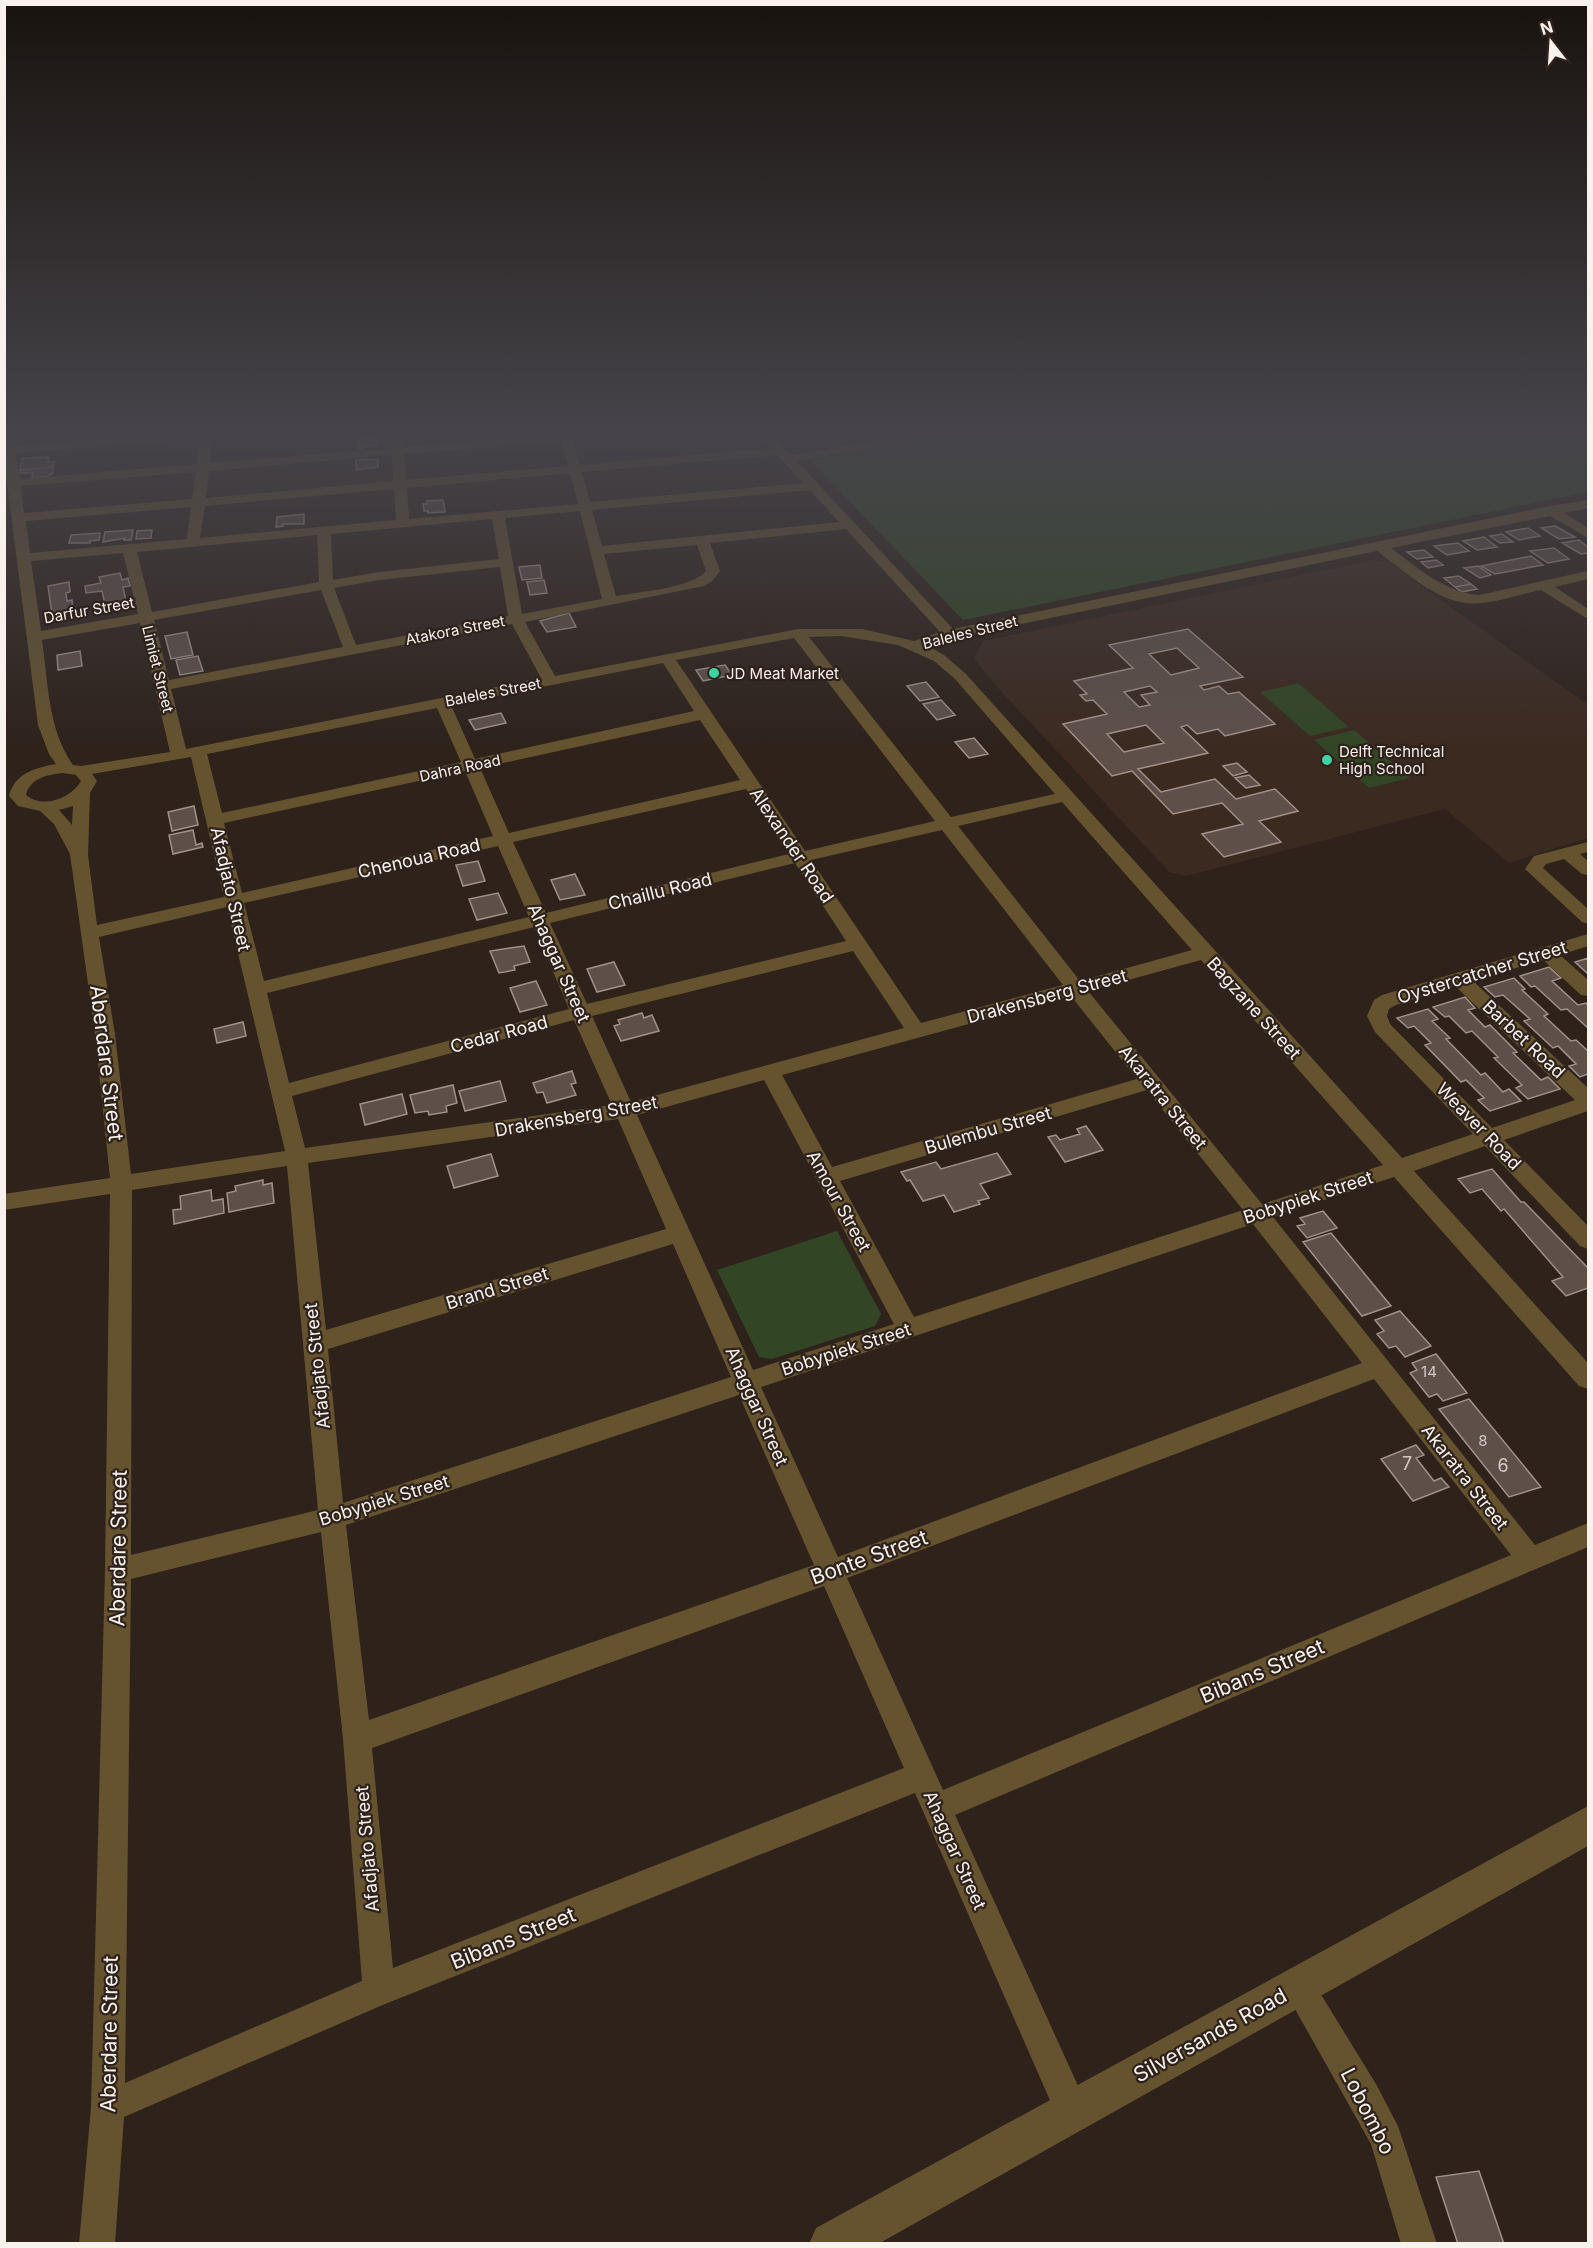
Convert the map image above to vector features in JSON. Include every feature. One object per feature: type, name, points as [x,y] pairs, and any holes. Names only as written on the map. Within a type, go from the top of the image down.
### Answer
[{"type":"street","points":[[21,537],[46,725],[57,754],[89,781],[84,791]]},
{"type":"street","points":[[194,542],[195,537]]},
{"type":"street","points":[[24,558],[249,537]]},
{"type":"street","points":[[324,537],[326,585],[351,650]]},
{"type":"street","points":[[502,537],[516,619],[550,681]]},
{"type":"street","points":[[591,537],[609,601]]},
{"type":"street","points":[[595,550],[740,537]]},
{"type":"street","points":[[860,537],[950,634]]},
{"type":"street","name":"Baleles Street","points":[[28,779],[51,769],[74,770],[184,754],[666,657],[798,633],[833,632],[881,637],[913,646],[950,634],[1418,537]]},
{"type":"street","name":"Atakora Street","points":[[162,686],[702,582],[711,576],[713,571],[702,541]]},
{"type":"street","points":[[1378,545],[1448,594],[1460,598],[1479,599],[1588,575]]},
{"type":"street","name":"Limiet Street","points":[[129,548],[162,686],[184,754]]},
{"type":"street","name":"Darfur Street","points":[[34,637],[397,573],[506,562]]},
{"type":"street","points":[[1543,585],[1588,615]]},
{"type":"street","name":"Akaratra Street","points":[[798,633],[1075,988],[1258,1214],[1530,1559]]},
{"type":"street","name":"Bagzane Street","points":[[913,646],[939,658],[960,676],[1205,953],[1588,1379]]},
{"type":"street","name":"Alexander Road","points":[[666,657],[917,1032]]},
{"type":"street","name":"Ahaggar Street","points":[[442,702],[1072,2110]]},
{"type":"street","name":"Dahra Road","points":[[215,820],[704,714]]},
{"type":"street","points":[[24,802],[18,796],[42,757],[46,725]]},
{"type":"street","name":"Baleles Street","points":[[44,806],[62,803],[84,791],[184,754]]},
{"type":"street","name":"Afadjato Street","points":[[184,754],[215,820],[297,1157],[332,1518],[357,1739],[380,1990]]},
{"type":"street","points":[[4,788],[28,779]]},
{"type":"street","name":"Chenoua Road","points":[[89,933],[751,783]]},
{"type":"street","name":"Aberdare Street","points":[[84,791],[79,805],[79,855],[105,1034],[122,1183],[118,1570],[108,2107],[97,2244]]},
{"type":"street","name":"Chaillu Road","points":[[256,989],[800,857],[1066,796]]},
{"type":"street","points":[[4,802],[24,802],[44,806]]},
{"type":"street","name":"Aberdare Street","points":[[44,806],[62,821],[79,855]]},
{"type":"street","points":[[1588,847],[1540,860],[1534,865],[1536,873],[1588,918]]},
{"type":"street","points":[[1568,853],[1588,870]]},
{"type":"street","name":"Oystercatcher Street","points":[[1378,1010],[1389,1000],[1588,940]]},
{"type":"street","name":"Cedar Road","points":[[281,1092],[581,1012],[858,944]]},
{"type":"street","name":"Drakensberg Street","points":[[4,1202],[297,1157],[625,1111],[1205,953]]},
{"type":"street","points":[[1547,953],[1588,990]]},
{"type":"street","name":"Barbet Road","points":[[1459,979],[1588,1101]]},
{"type":"street","name":"Weaver Road","points":[[1378,1010],[1377,1016],[1382,1027],[1588,1240]]},
{"type":"street","name":"Amour Street","points":[[770,1073],[909,1329]]},
{"type":"street","name":"Bulembu Street","points":[[826,1178],[1151,1082]]},
{"type":"street","name":"Bobypiek Street","points":[[118,1570],[332,1518],[1398,1168],[1588,1101]]},
{"type":"street","name":"Brand Street","points":[[315,1343],[679,1234]]},
{"type":"street","name":"Bonte Street","points":[[357,1739],[831,1571],[1379,1367]]},
{"type":"street","name":"Bibans Street","points":[[935,1808],[1588,1535]]},
{"type":"street","name":"Bibans Street","points":[[108,2107],[380,1990],[922,1776]]},
{"type":"street","name":"Silversands Road","points":[[832,2244],[1588,1825]]},
{"type":"street","name":"Lobombo","points":[[1298,1986],[1386,2138],[1419,2244]]},
{"type":"shaded area","name":"Delft Technical High School","points":[[1374,560],[1388,562],[1588,705],[1588,838],[1509,863],[1445,809],[1186,876],[1169,872],[999,689],[974,659],[983,641]]},
{"type":"green space","points":[[884,537],[1369,537],[963,620]]},
{"type":"green space","points":[[1298,683],[1349,727],[1310,736],[1260,692]]},
{"type":"green space","points":[[1354,730],[1410,778],[1369,788],[1314,740]]},
{"type":"green space","points":[[837,1231],[881,1314],[875,1326],[772,1359],[759,1357],[717,1270]]},
{"type":"building","points":[[71,537],[99,537],[99,540],[90,541],[90,543],[69,543]]},
{"type":"building","points":[[104,537],[132,537],[131,540],[124,540],[125,538],[103,542]]},
{"type":"building","points":[[136,537],[151,537],[151,538],[136,539]]},
{"type":"building","points":[[1484,537],[1497,547],[1477,550],[1463,541]]},
{"type":"building","points":[[1491,537],[1506,537],[1513,542],[1500,543]]},
{"type":"building","points":[[1514,537],[1535,537],[1519,540]]},
{"type":"building","points":[[1579,540],[1588,547],[1588,553],[1581,554],[1562,543]]},
{"type":"building","points":[[1458,543],[1469,551],[1447,555],[1434,546]]},
{"type":"building","points":[[1554,548],[1569,559],[1548,563],[1530,551]]},
{"type":"building","points":[[1424,550],[1433,557],[1417,559],[1407,552]]},
{"type":"building","points":[[1531,556],[1543,565],[1495,574],[1481,566]]},
{"type":"building","points":[[1436,560],[1443,565],[1428,568],[1421,562]]},
{"type":"building","points":[[540,565],[542,578],[522,580],[519,567]]},
{"type":"building","points":[[1478,566],[1491,575],[1480,578],[1464,568]]},
{"type":"building","points":[[120,573],[122,580],[128,578],[130,586],[123,587],[126,601],[105,605],[102,591],[86,593],[85,586],[101,583],[99,577]]},
{"type":"building","points":[[1459,576],[1471,584],[1455,587],[1444,578]]},
{"type":"building","points":[[544,580],[547,593],[530,595],[527,582]]},
{"type":"building","points":[[69,582],[70,592],[66,593],[67,601],[72,600],[73,611],[52,614],[48,586]]},
{"type":"building","points":[[1471,584],[1477,589],[1462,592],[1455,587]]},
{"type":"building","points":[[569,613],[576,627],[547,632],[540,621]]},
{"type":"building","points":[[1188,629],[1243,677],[1200,686],[1204,690],[1219,686],[1228,694],[1239,692],[1275,724],[1225,736],[1218,729],[1197,734],[1187,725],[1181,727],[1208,753],[1138,769],[1161,792],[1215,779],[1236,799],[1275,789],[1298,811],[1259,821],[1281,842],[1224,857],[1202,834],[1243,824],[1222,803],[1173,814],[1132,771],[1112,776],[1063,724],[1107,714],[1093,700],[1086,701],[1080,695],[1087,694],[1074,681],[1133,668],[1109,645]],"holes":[[[1177,648],[1199,668],[1171,675],[1149,654]],[[1150,686],[1157,692],[1141,695],[1150,705],[1139,707],[1124,692]],[[1146,725],[1164,743],[1124,752],[1107,734]]]},
{"type":"building","points":[[187,632],[193,655],[171,659],[165,636]]},
{"type":"building","points":[[80,651],[82,666],[58,670],[57,655]]},
{"type":"building","points":[[198,656],[203,671],[180,675],[176,660]]},
{"type":"building","name":"JD Meat Market","points":[[725,665],[732,675],[703,681],[696,670]]},
{"type":"building","points":[[926,682],[939,697],[920,701],[907,686]]},
{"type":"building","points":[[941,700],[955,715],[937,720],[923,704]]},
{"type":"building","points":[[501,713],[506,723],[475,730],[469,720]]},
{"type":"building","points":[[974,738],[988,754],[969,758],[955,742]]},
{"type":"building","points":[[1237,763],[1247,772],[1233,776],[1223,766]]},
{"type":"building","points":[[1249,775],[1260,785],[1246,788],[1235,778]]},
{"type":"building","points":[[194,806],[198,825],[172,831],[168,812]]},
{"type":"building","points":[[193,830],[196,845],[202,843],[203,847],[173,854],[169,835]]},
{"type":"building","points":[[478,861],[485,881],[463,886],[456,865]]},
{"type":"building","points":[[575,874],[585,895],[560,900],[551,880]]},
{"type":"building","points":[[498,893],[507,913],[477,920],[469,899]]},
{"type":"building","points":[[524,946],[530,962],[514,966],[515,970],[499,973],[490,951]]},
{"type":"building","points":[[1588,958],[1588,972],[1587,973],[1575,962]]},
{"type":"building","points":[[614,962],[625,985],[597,992],[587,969]]},
{"type":"building","points":[[1549,967],[1561,978],[1552,981],[1578,1005],[1586,1003],[1588,1005],[1588,1028],[1567,1009],[1561,1010],[1535,986],[1531,987],[1520,976]]},
{"type":"building","points":[[1514,978],[1525,989],[1522,990],[1548,1014],[1544,1016],[1571,1041],[1576,1040],[1588,1051],[1588,1074],[1580,1077],[1569,1066],[1576,1064],[1558,1046],[1553,1048],[1524,1021],[1530,1019],[1503,995],[1495,997],[1484,987]]},
{"type":"building","points":[[536,981],[547,1005],[520,1012],[510,988]]},
{"type":"building","points":[[1465,997],[1475,1008],[1468,1010],[1485,1027],[1490,1025],[1517,1052],[1513,1053],[1541,1080],[1548,1077],[1560,1089],[1528,1099],[1516,1088],[1522,1085],[1494,1058],[1498,1057],[1472,1031],[1466,1033],[1449,1016],[1445,1017],[1433,1007]]},
{"type":"building","points":[[1428,1009],[1438,1019],[1432,1021],[1450,1038],[1446,1039],[1481,1075],[1485,1073],[1503,1092],[1509,1089],[1521,1101],[1490,1111],[1478,1100],[1484,1098],[1466,1080],[1461,1082],[1425,1045],[1431,1043],[1414,1026],[1408,1028],[1397,1018]]},
{"type":"building","points":[[642,1013],[644,1018],[652,1015],[659,1031],[621,1041],[614,1026],[620,1024],[618,1020]]},
{"type":"building","points":[[243,1022],[246,1036],[217,1043],[214,1029]]},
{"type":"building","points":[[572,1071],[576,1083],[571,1084],[576,1095],[547,1103],[543,1092],[537,1093],[533,1083]]},
{"type":"building","points":[[500,1081],[506,1101],[465,1111],[459,1091]]},
{"type":"building","points":[[453,1085],[457,1103],[446,1106],[447,1112],[429,1115],[428,1111],[415,1113],[410,1095]]},
{"type":"building","points":[[402,1094],[407,1114],[365,1125],[360,1104]]},
{"type":"building","points":[[1086,1126],[1103,1150],[1065,1162],[1048,1137],[1056,1135],[1060,1140],[1080,1134],[1077,1129]]},
{"type":"building","points":[[997,1153],[1011,1174],[980,1184],[989,1198],[978,1201],[980,1204],[954,1212],[944,1195],[923,1201],[910,1180],[907,1181],[901,1172],[936,1162],[941,1169]]},
{"type":"building","points":[[491,1154],[498,1176],[454,1188],[447,1166]]},
{"type":"building","points":[[1492,1169],[1521,1202],[1524,1202],[1588,1268],[1588,1288],[1566,1296],[1552,1281],[1563,1277],[1504,1209],[1501,1211],[1482,1189],[1470,1193],[1458,1179]]},
{"type":"building","points":[[263,1180],[263,1185],[272,1183],[274,1203],[229,1212],[227,1193],[236,1191],[235,1186]]},
{"type":"building","points":[[211,1190],[212,1201],[223,1199],[224,1213],[174,1224],[173,1210],[181,1209],[180,1196]]},
{"type":"building","points":[[1323,1211],[1337,1228],[1307,1238],[1297,1226],[1305,1224],[1300,1218]]},
{"type":"building","points":[[1331,1233],[1391,1306],[1362,1316],[1303,1242]]},
{"type":"building","points":[[1400,1311],[1431,1346],[1405,1357],[1396,1346],[1389,1348],[1377,1334],[1384,1331],[1375,1320]]},
{"type":"building","points":[[1436,1354],[1467,1393],[1443,1401],[1437,1394],[1429,1397],[1410,1373],[1417,1370],[1412,1363]]},
{"type":"building","points":[[1469,1399],[1541,1487],[1509,1497],[1439,1409]]},
{"type":"building","points":[[1416,1445],[1424,1455],[1416,1458],[1434,1481],[1441,1478],[1449,1487],[1413,1501],[1381,1459]]},
{"type":"building","points":[[1479,2171],[1504,2244],[1458,2244],[1436,2177]]},
{"type":"place","name":"JD Meat Market","points":[[714,673]]},
{"type":"place","name":"Delft Technical High School","points":[[1327,760]]}]
